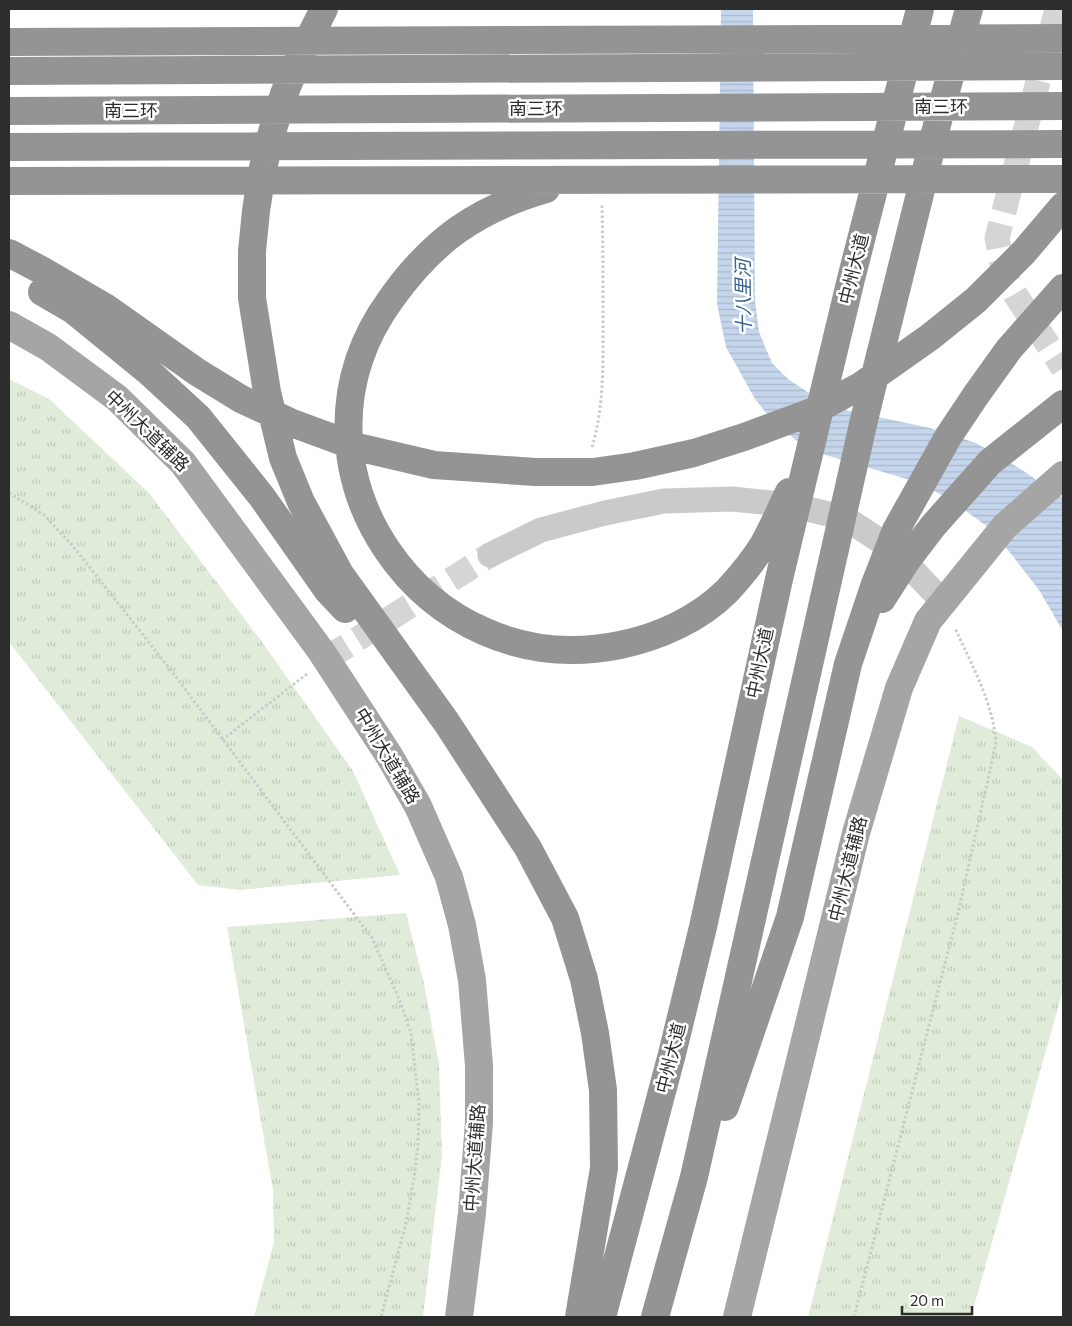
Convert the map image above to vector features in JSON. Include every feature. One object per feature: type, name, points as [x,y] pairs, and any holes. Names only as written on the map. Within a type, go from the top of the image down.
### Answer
[{"type":"highway","points":[[324,9],[300,56],[284,94],[264,164],[256,211],[252,251],[252,298],[267,392],[283,458],[301,502],[340,574],[447,723],[528,848],[565,918],[584,979],[595,1033],[603,1090],[604,1168],[578,1317]]},
{"type":"highway","name":"中州大道","points":[[602,1317],[677,1036],[780,579],[868,211],[920,9]]},
{"type":"highway","points":[[655,1317],[696,1167],[864,420],[932,146],[969,9]]},
{"type":"highway","points":[[9,42],[1063,38]]},
{"type":"highway","points":[[9,71],[1063,66]]},
{"type":"highway","name":"南三环","points":[[9,111],[1063,106]]},
{"type":"highway","points":[[9,147],[1063,144]]},
{"type":"highway","points":[[9,181],[1063,179]]},
{"type":"highway","points":[[572,181],[520,196],[488,210],[456,230],[408,274],[381,312],[363,347],[354,374],[350,403],[349,431],[351,458],[357,485],[366,511],[378,536],[410,580],[453,615],[478,629],[502,639],[528,646],[580,650],[607,648],[658,634],[682,623],[705,609],[727,591],[762,546],[811,448]]},
{"type":"highway","points":[[9,253],[105,307],[197,372],[241,399],[292,423],[357,447],[434,465],[486,470],[593,472],[635,466],[710,448],[814,410],[862,385],[930,337],[976,300],[1024,252],[1063,206]]},
{"type":"highway","points":[[9,272],[73,310],[149,372],[198,417],[262,497],[328,591],[447,723]]},
{"type":"highway","points":[[664,1286],[790,918],[848,664],[881,588],[896,530],[948,437],[1009,349],[1063,288]]},
{"type":"highway","points":[[881,588],[990,462],[1063,404]]},
{"type":"main road","name":"中州大道辅路","points":[[9,325],[48,347],[117,398],[183,463],[326,659],[390,757],[418,806],[449,877],[462,925],[472,980],[479,1066],[479,1122],[472,1213],[459,1317]]},
{"type":"main road","name":"中州大道辅路","points":[[737,1317],[856,833],[899,688],[928,621],[1004,526],[1063,475]]},
{"type":"street","points":[[490,555],[541,530],[605,513],[664,501],[732,500],[791,505],[845,518],[894,550],[947,597]]},
{"type":"path","points":[[591,449],[597,432],[603,356]]},
{"type":"path","points":[[9,493],[44,515],[72,546],[170,669],[372,938],[399,999],[411,1033],[419,1105],[418,1145],[406,1223],[381,1317]]},
{"type":"path","points":[[854,1317],[958,913],[996,743],[995,727],[988,702],[947,597]]},
{"type":"path","points":[[222,740],[326,659]]},
{"type":"green space","points":[[9,379],[49,399],[149,493],[262,642],[353,771],[400,875],[239,890],[198,885],[9,642]]},
{"type":"green space","points":[[959,716],[1032,747],[1063,780],[1063,990],[971,1317],[808,1317]]},
{"type":"green space","points":[[406,913],[424,984],[439,1064],[442,1155],[423,1317],[254,1317],[274,1242],[273,1190],[227,927]]},
{"type":"water","name":"十八里河","points":[[721,9],[753,9],[755,300],[759,332],[772,363],[788,379],[809,393],[841,409],[930,428],[976,443],[1019,468],[1063,498],[1063,631],[1039,590],[988,527],[952,501],[920,483],[809,450],[776,425],[755,399],[726,347],[717,304]]},
{"type":"tunnel","points":[[1057,9],[997,238],[1004,273],[1015,294],[1063,368]]},
{"type":"tunnel","points":[[326,659],[490,555]]}]
